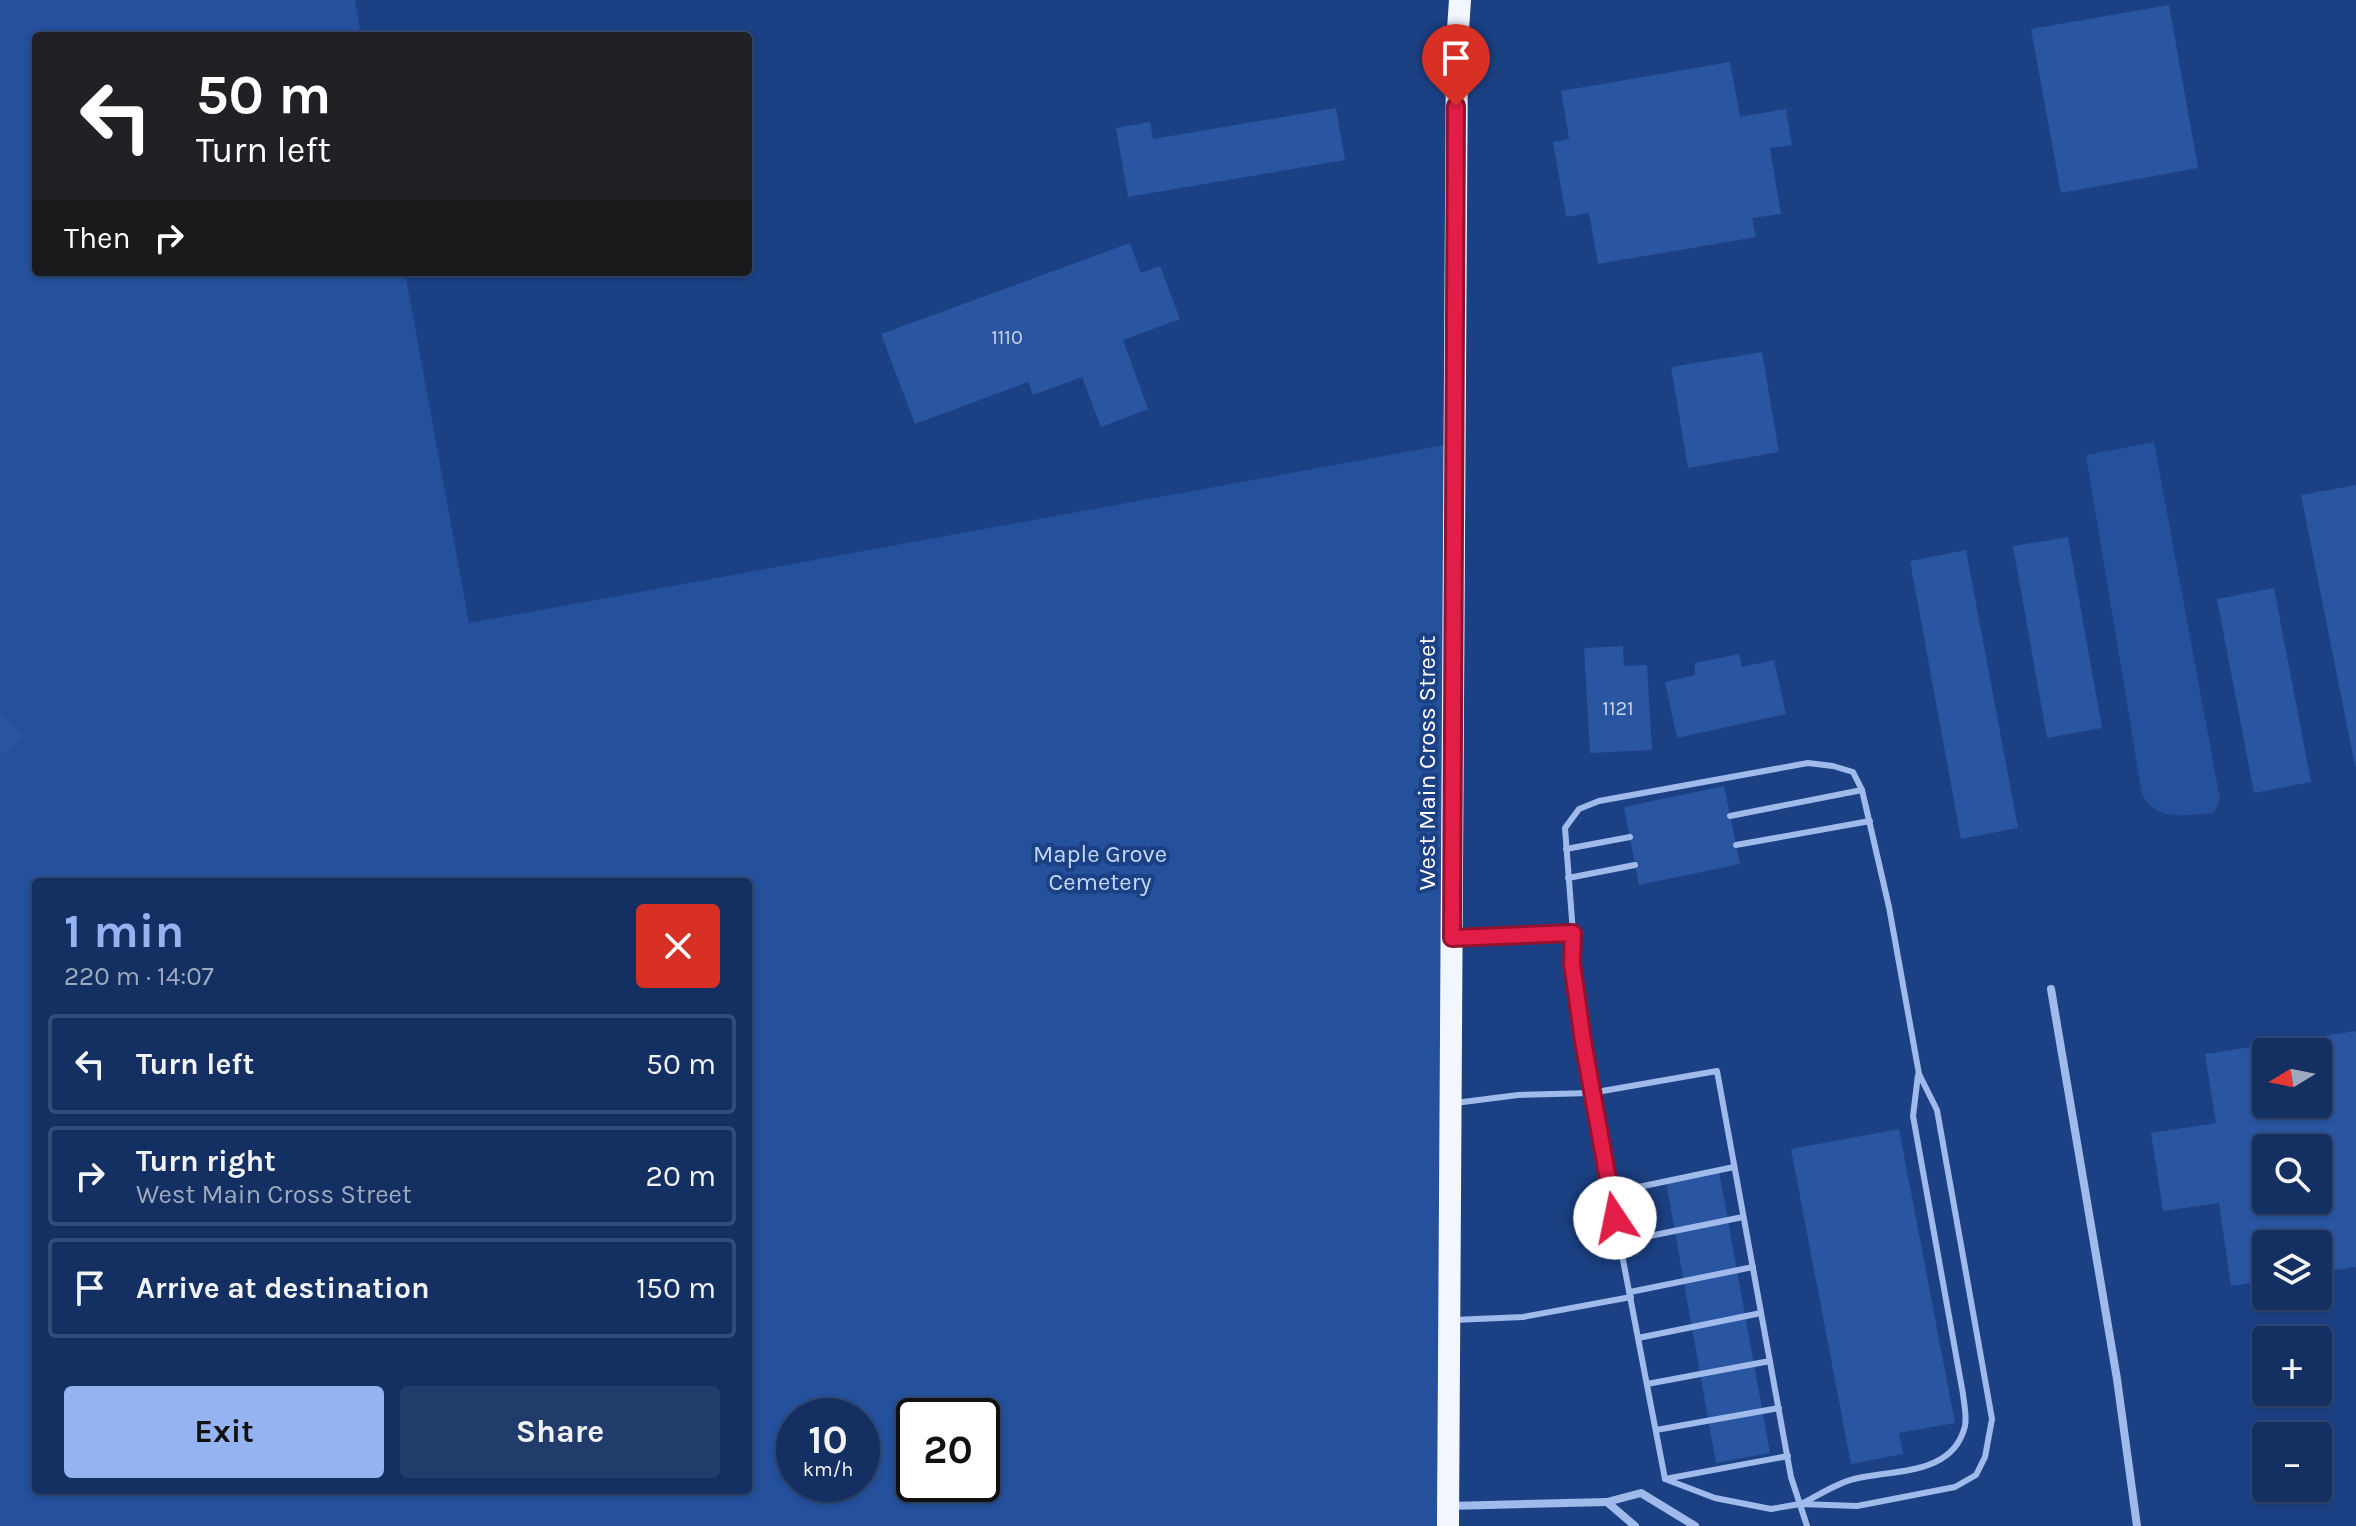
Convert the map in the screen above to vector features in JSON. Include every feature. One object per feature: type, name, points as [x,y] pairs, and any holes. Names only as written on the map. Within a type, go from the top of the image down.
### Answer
[{"type":"highway","name":"West Main Cross Street","points":[[1448,1516],[1457,59],[1460,0]]},
{"type":"street","points":[[2051,989],[2117,1379],[2137,1526]]},
{"type":"street","points":[[1448,1516],[1607,1502],[1641,1493],[1695,1526]]},
{"type":"street","points":[[1607,1502],[1635,1526]]},
{"type":"lane","points":[[1808,763],[1833,766],[1853,772],[1862,790],[1889,907],[1919,1074],[1937,1110],[1986,1375],[1992,1419],[1985,1457],[1976,1475],[1955,1487],[1857,1506],[1800,1504],[1771,1509],[1729,1501],[1665,1479],[1591,1093],[1572,963],[1573,933],[1565,828],[1579,809],[1599,801],[1808,763]]},
{"type":"lane","points":[[1730,816],[1862,790]]},
{"type":"lane","points":[[1736,845],[1870,821]]},
{"type":"lane","points":[[1566,849],[1630,837]]},
{"type":"lane","points":[[1568,878],[1635,865]]},
{"type":"lane","points":[[1452,938],[1573,933]]},
{"type":"lane","points":[[1451,1103],[1518,1095],[1591,1093],[1717,1071],[1788,1456],[1807,1526]]},
{"type":"lane","points":[[1800,1504],[1851,1480],[1924,1467],[1943,1460],[1958,1443],[1966,1424],[1913,1116],[1919,1074]]},
{"type":"lane","points":[[1610,1193],[1734,1167]]},
{"type":"lane","points":[[1620,1242],[1743,1217]]},
{"type":"lane","points":[[1449,1321],[1523,1317],[1753,1267]]},
{"type":"lane","points":[[1638,1338],[1761,1313]]},
{"type":"lane","points":[[1647,1384],[1770,1361]]},
{"type":"lane","points":[[1656,1430],[1779,1408]]},
{"type":"lane","points":[[1665,1479],[1788,1456]]},
{"type":"green space","name":"Maple Grove Cemetery","points":[[0,0],[355,0],[360,32],[32,32],[32,276],[406,276],[469,623],[1455,443],[1441,1526],[0,1526]]},
{"type":"green space","points":[[2154,442],[2220,799],[2214,813],[2165,814],[2149,804],[2142,795],[2086,455]]},
{"type":"building","points":[[2169,5],[2198,168],[2061,193],[2031,29]]},
{"type":"building","points":[[1730,62],[1740,117],[1786,109],[1792,145],[1770,148],[1781,214],[1752,218],[1756,237],[1598,264],[1589,213],[1566,217],[1553,142],[1569,139],[1561,91]]},
{"type":"building","points":[[1336,108],[1345,160],[1128,197],[1116,128],[1150,122],[1153,139]]},
{"type":"building","points":[[1130,243],[1141,273],[1160,266],[1180,319],[1123,340],[1148,409],[1101,427],[1082,377],[1033,395],[1028,382],[915,424],[881,334]]},
{"type":"building","points":[[1762,352],[1779,452],[1688,468],[1671,367]]},
{"type":"building","points":[[2356,485],[2356,766],[2355,766],[2301,495]]},
{"type":"building","points":[[2068,537],[2102,728],[2047,738],[2013,546]]},
{"type":"building","points":[[1966,550],[2018,828],[1961,839],[1910,561]]},
{"type":"building","points":[[2274,588],[2311,782],[2254,793],[2217,599]]},
{"type":"building","points":[[1623,646],[1624,666],[1647,665],[1652,750],[1590,753],[1584,648]]},
{"type":"building","points":[[1739,654],[1742,667],[1774,660],[1786,714],[1677,738],[1665,682],[1695,675],[1695,663]]},
{"type":"building","points":[[0,712],[22,737],[0,756]]},
{"type":"building","points":[[1724,786],[1740,864],[1639,885],[1624,807]]},
{"type":"building","points":[[2356,1031],[2356,1267],[2332,1271],[2332,1230],[2252,1230],[2252,1283],[2231,1286],[2219,1203],[2163,1211],[2151,1133],[2216,1123],[2205,1054],[2252,1047],[2252,1118],[2332,1118],[2332,1038],[2310,1038]]},
{"type":"building","points":[[1899,1129],[1955,1423],[1899,1433],[1903,1454],[1851,1464],[1791,1149]]},
{"type":"building","points":[[1719,1171],[1770,1453],[1716,1463],[1666,1181]]},
{"type":"route","points":[[1456,106],[1452,938],[1573,933],[1572,963],[1583,1041],[1615,1218]]}]
